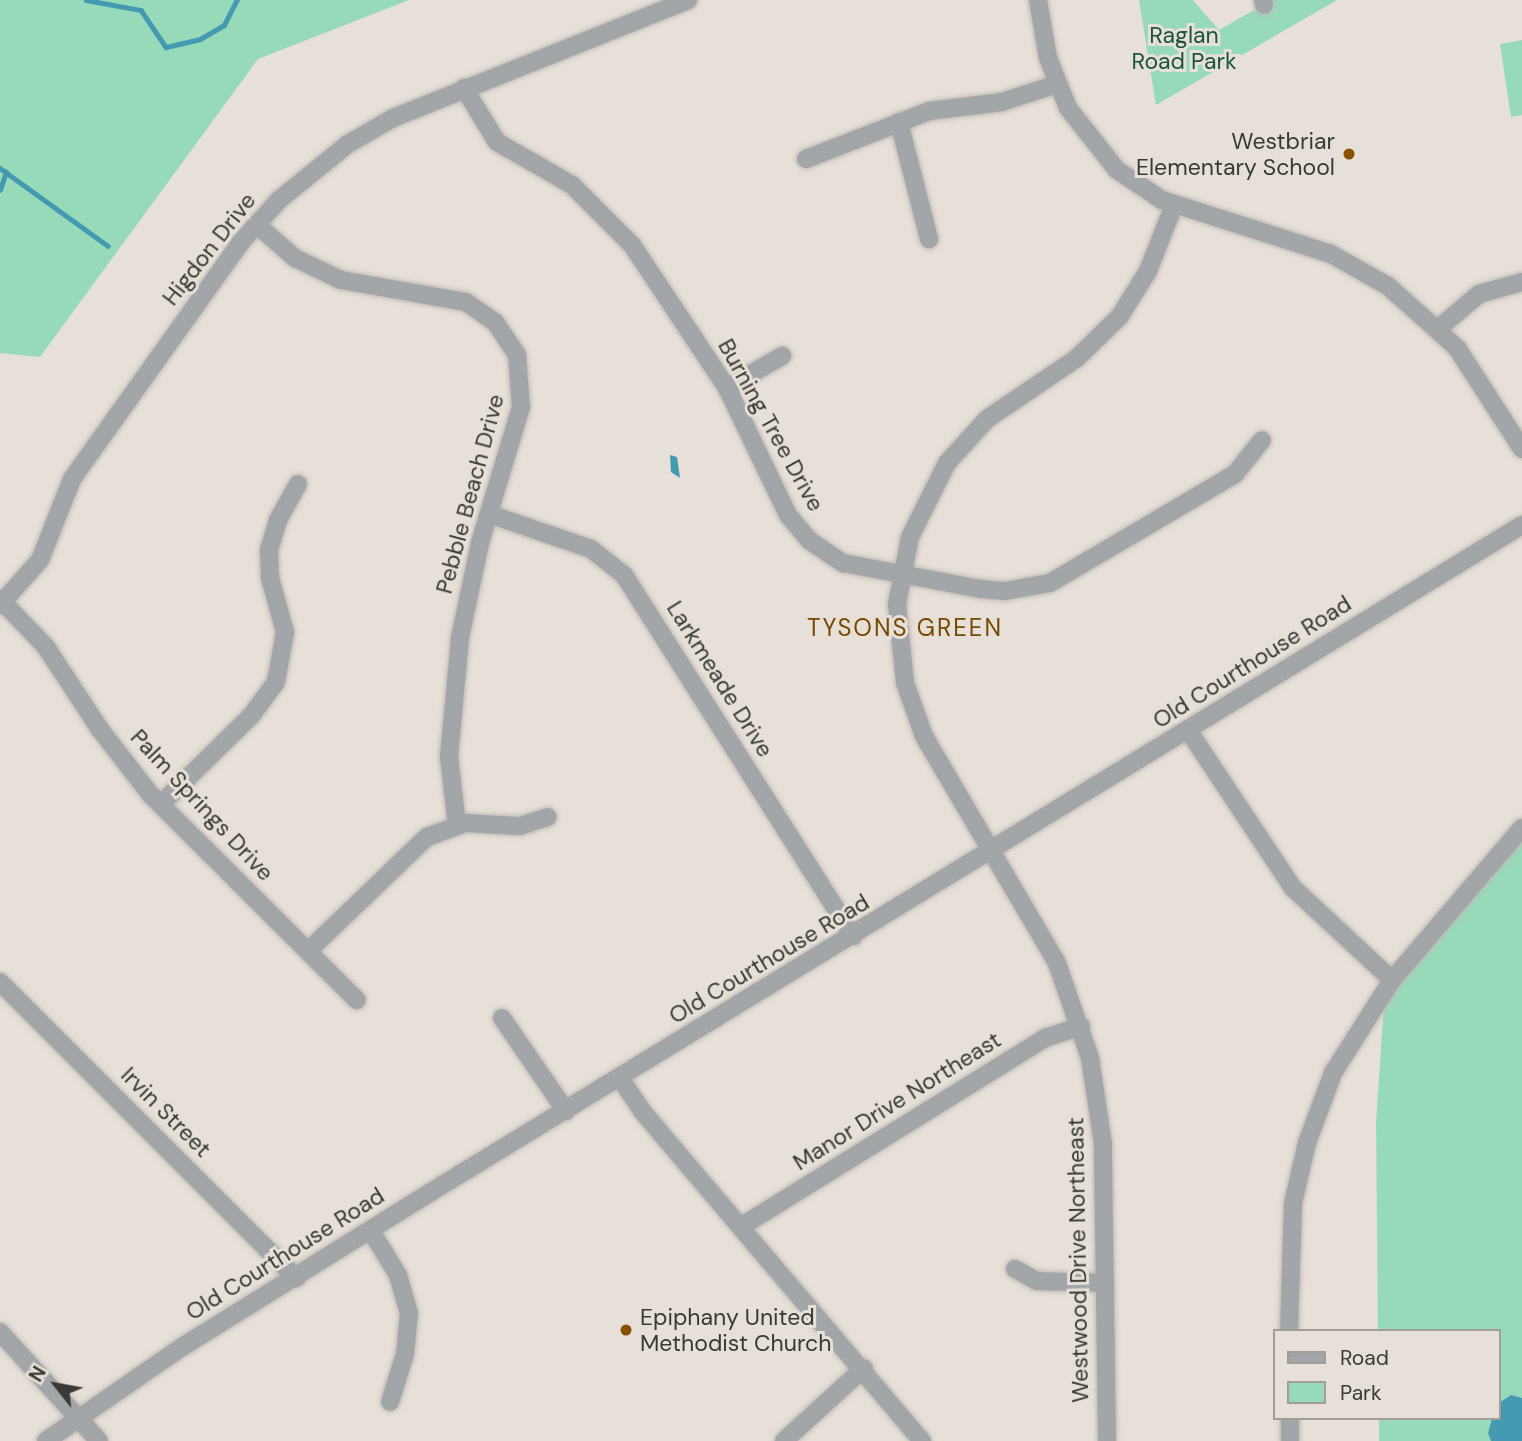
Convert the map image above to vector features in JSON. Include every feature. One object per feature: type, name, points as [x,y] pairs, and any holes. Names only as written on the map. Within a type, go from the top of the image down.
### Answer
[{"type":"street","name":"Higdon Drive","points":[[1,602],[40,560],[72,479],[256,224],[348,144],[393,118],[688,0]]},
{"type":"street","points":[[1038,0],[1057,84],[1098,151],[1139,186],[1174,205],[1339,257],[1388,286],[1439,328],[1473,369],[1522,449]]},
{"type":"street","points":[[806,159],[929,111],[1028,96],[1057,84]]},
{"type":"street","name":"Burning Tree Drive","points":[[464,88],[497,142],[572,185],[614,223],[727,388],[788,515],[810,541],[844,563],[903,576],[1005,591],[1050,583],[1236,474],[1262,440]]},
{"type":"street","points":[[899,122],[929,239]]},
{"type":"street","name":"Westwood Drive Northeast","points":[[1107,1441],[1103,1144],[1081,1026],[1057,963],[993,850],[937,761],[913,711],[898,633],[903,576],[921,509],[947,463],[987,419],[1077,358],[1120,316],[1148,271],[1174,205]]},
{"type":"street","name":"Pebble Beach Drive","points":[[256,224],[317,271],[365,286],[449,296],[495,322],[517,355],[523,390],[489,514],[460,638],[449,757],[457,825]]},
{"type":"street","points":[[1439,328],[1479,294],[1522,282]]},
{"type":"street","points":[[727,388],[782,356]]},
{"type":"street","points":[[161,804],[251,716],[276,682],[285,632],[270,578],[269,550],[278,520],[299,484]]},
{"type":"street","name":"Larkmeade Drive","points":[[489,514],[591,549],[624,575],[853,936]]},
{"type":"street","name":"Old Courthouse Road","points":[[46,1441],[182,1347],[1522,525]]},
{"type":"street","name":"Palm Springs Drive","points":[[1,602],[46,647],[119,758],[161,804],[358,1000]]},
{"type":"street","points":[[1188,730],[1293,888],[1392,980]]},
{"type":"street","points":[[308,951],[408,851],[427,837],[457,825],[520,826],[548,817]]},
{"type":"street","points":[[1289,1329],[1293,1203],[1307,1143],[1350,1040],[1392,980],[1522,828]]},
{"type":"street","name":"Irvin Street","points":[[0,982],[296,1278]]},
{"type":"street","points":[[502,1018],[566,1111]]},
{"type":"street","name":"Manor Drive Northeast","points":[[742,1226],[1045,1038],[1081,1026]]},
{"type":"street","points":[[620,1078],[642,1111],[864,1368],[922,1441]]},
{"type":"street","points":[[371,1231],[398,1275],[410,1313],[405,1354],[390,1402]]},
{"type":"street","points":[[1014,1269],[1037,1281],[1105,1283]]},
{"type":"street","points":[[0,1332],[99,1441]]},
{"type":"street","points":[[784,1441],[864,1368]]},
{"type":"street","points":[[1290,1420],[1290,1441]]},
{"type":"green space","points":[[0,0],[409,0],[258,59],[40,357],[0,353]]},
{"type":"green space","name":"Raglan Road Park","points":[[1139,0],[1193,0],[1219,30],[1263,5],[1262,0],[1337,0],[1156,105]]},
{"type":"green space","points":[[1522,40],[1522,115],[1511,117],[1500,44]]},
{"type":"green space","points":[[1522,828],[1522,1441],[1379,1441],[1379,1420],[1501,1420],[1501,1329],[1378,1329],[1376,1122],[1385,989]]},
{"type":"water","points":[[670,455],[677,457],[680,478],[671,472]]},
{"type":"water","points":[[1511,1395],[1522,1398],[1522,1441],[1491,1441],[1488,1433],[1492,1420],[1501,1420],[1501,1402]]},
{"type":"waterway","points":[[86,0],[141,10],[166,47],[200,39],[224,25],[237,0]]},
{"type":"waterway","points":[[0,168],[108,246]]},
{"type":"waterway","points":[[0,190],[6,172]]},
{"type":"place","name":"Westbriar Elementary School","points":[[1349,154]]},
{"type":"place","name":"Epiphany United Methodist Church","points":[[626,1330]]},
{"type":"district","name":"TYSONS GREEN","points":[[905,628]]}]
